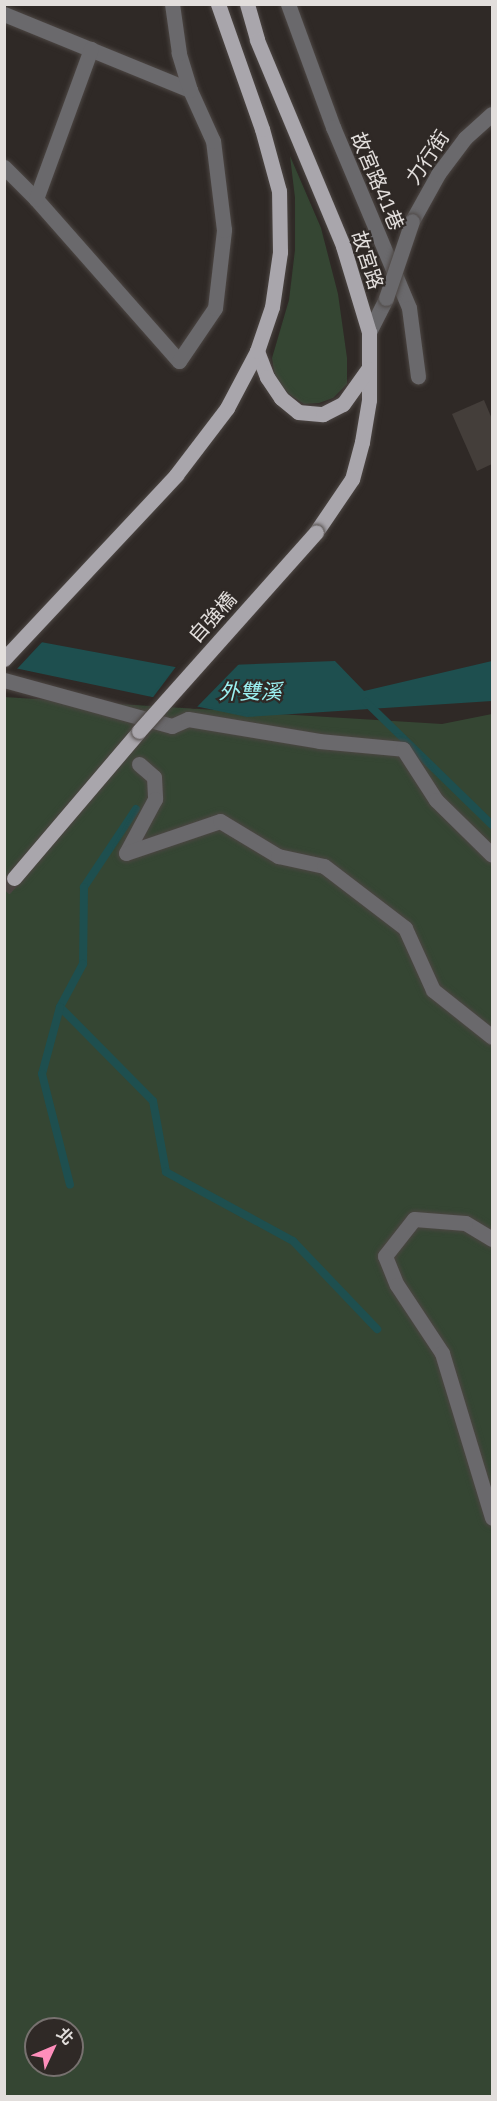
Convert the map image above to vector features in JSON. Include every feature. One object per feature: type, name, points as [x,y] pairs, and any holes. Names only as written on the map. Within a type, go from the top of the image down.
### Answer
[{"type":"main road","points":[[4,658],[176,475],[227,408],[257,351],[272,307],[280,252],[279,191],[262,129],[218,4]]},
{"type":"main road","name":"故宮路","points":[[247,4],[257,40],[343,246],[369,332],[369,400],[362,442],[352,479],[316,532]]},
{"type":"main road","points":[[257,351],[267,377],[280,398],[298,412],[323,414],[342,404],[368,369]]},
{"type":"main road","name":"自強橋","points":[[14,878],[139,731],[316,532]]},
{"type":"street","points":[[4,167],[36,199],[179,361],[215,308],[224,230],[213,141],[190,90],[179,53],[172,4]]},
{"type":"street","name":"故宮路41巷","points":[[288,4],[333,127],[409,308],[418,376]]},
{"type":"street","points":[[4,14],[190,90]]},
{"type":"street","points":[[36,199],[91,50]]},
{"type":"street","name":"力行街","points":[[369,332],[386,298],[412,221],[445,165],[465,138],[492,114]]},
{"type":"street","points":[[4,680],[172,726],[188,719],[319,741],[403,749],[436,800],[492,855]]},
{"type":"street","points":[[139,764],[154,777],[155,799],[126,854],[220,821],[278,856],[324,866],[405,928],[433,990],[492,1037]]},
{"type":"street","points":[[492,1239],[465,1223],[414,1219],[385,1256],[397,1285],[442,1353],[492,1518]]},
{"type":"green space","points":[[290,156],[321,228],[338,294],[347,358],[347,384],[333,398],[319,403],[304,404],[289,394],[275,378],[272,358],[289,300],[295,250],[295,198]]},
{"type":"green space","points":[[4,697],[442,724],[492,714],[492,2096],[5,2096]]},
{"type":"water","name":"外雙溪","points":[[4,630],[30,640],[175,667],[335,661],[364,691],[492,661],[492,701],[247,717],[5,666]]},
{"type":"pier","points":[[4,627],[44,640],[15,671],[4,669]]},
{"type":"pier","points":[[241,662],[195,709],[151,700],[178,664]]},
{"type":"building","points":[[484,400],[492,419],[492,464],[477,471],[452,414]]},
{"type":"waterway","points":[[366,702],[492,825]]},
{"type":"waterway","points":[[136,809],[84,887],[83,964],[60,1007],[153,1101],[166,1172],[293,1241],[377,1329]]},
{"type":"waterway","points":[[60,1007],[42,1074],[70,1185]]},
{"type":"tunnel","points":[[4,889],[14,878]]}]
